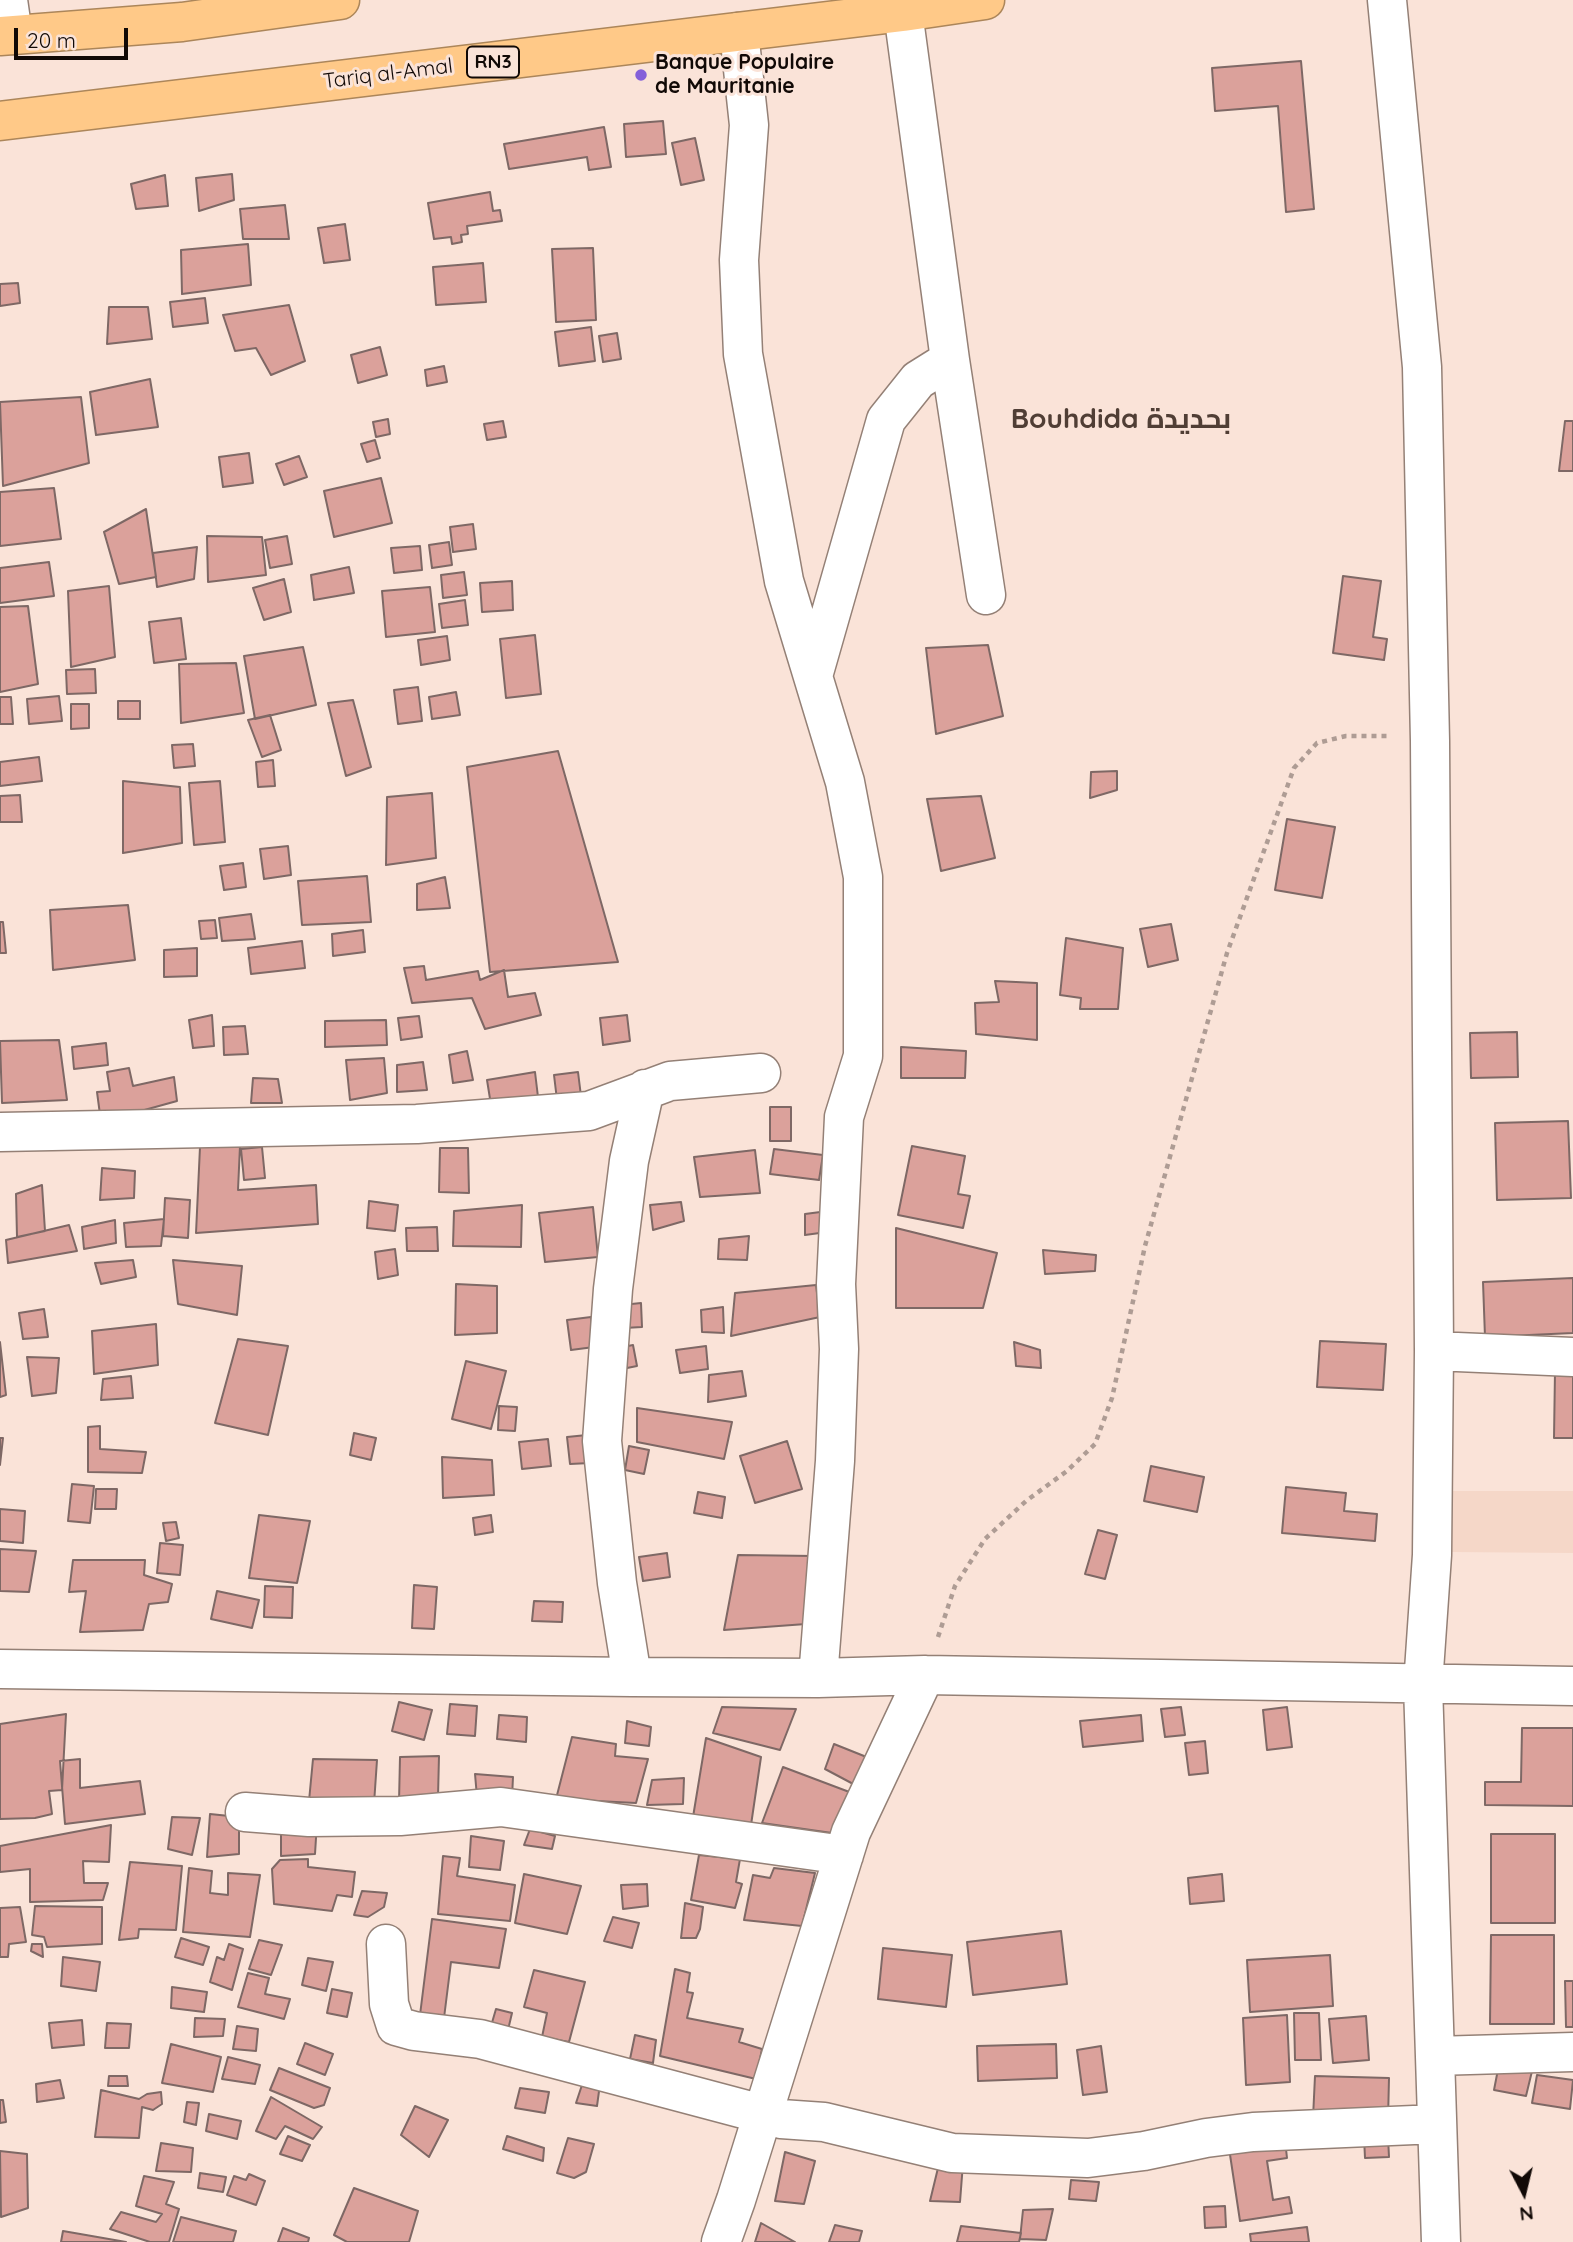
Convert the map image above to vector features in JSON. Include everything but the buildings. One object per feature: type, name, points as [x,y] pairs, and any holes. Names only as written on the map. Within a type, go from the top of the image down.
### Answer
[{"type":"highway","points":[[7,24],[340,0]]},
{"type":"highway","name":"Tariq al-Amal","points":[[0,121],[985,0]]},
{"type":"street","points":[[1387,0],[1422,367],[1430,741],[1434,1351],[1432,1555],[1423,1685],[1441,2242]]},
{"type":"street","points":[[903,12],[950,360],[986,595]]},
{"type":"street","points":[[739,32],[749,125],[739,260],[743,354],[784,581],[845,782],[863,877],[863,1056],[844,1117],[836,1284],[839,1349],[835,1461],[818,1678]]},
{"type":"street","points":[[813,676],[886,420],[918,380],[950,360]]},
{"type":"street","points":[[0,1132],[443,1122],[589,1111],[670,1081],[761,1073]]},
{"type":"street","points":[[632,1677],[617,1583],[602,1441],[613,1289],[629,1161],[645,1089]]},
{"type":"street","points":[[1434,1351],[1573,1357]]},
{"type":"street","points":[[0,1669],[632,1677],[818,1678],[925,1675],[1573,1686]]},
{"type":"street","points":[[721,2242],[851,1832],[925,1675]]},
{"type":"street","points":[[245,1812],[309,1817],[400,1816],[501,1807],[844,1855]]},
{"type":"street","points":[[386,1944],[390,2004],[396,2026],[414,2031],[480,2039],[781,2119],[837,2125],[952,2153],[1088,2158],[1253,2132],[1437,2124]]},
{"type":"street","points":[[1435,2056],[1573,2052]]},
{"type":"path","points":[[925,1675],[955,1586],[985,1539],[1026,1501],[1067,1471],[1095,1444],[1112,1398],[1145,1246],[1227,953],[1293,768],[1318,743],[1346,736],[1382,735],[1430,741]]},
{"type":"shaded area","points":[[1452,1491],[1573,1491],[1573,1553],[1451,1552]]},
{"type":"place","name":"Banque Populaire de Mauritanie","points":[[641,75]]},
{"type":"district","name":"Bouhdida بحديدة","points":[[1121,420]]}]
